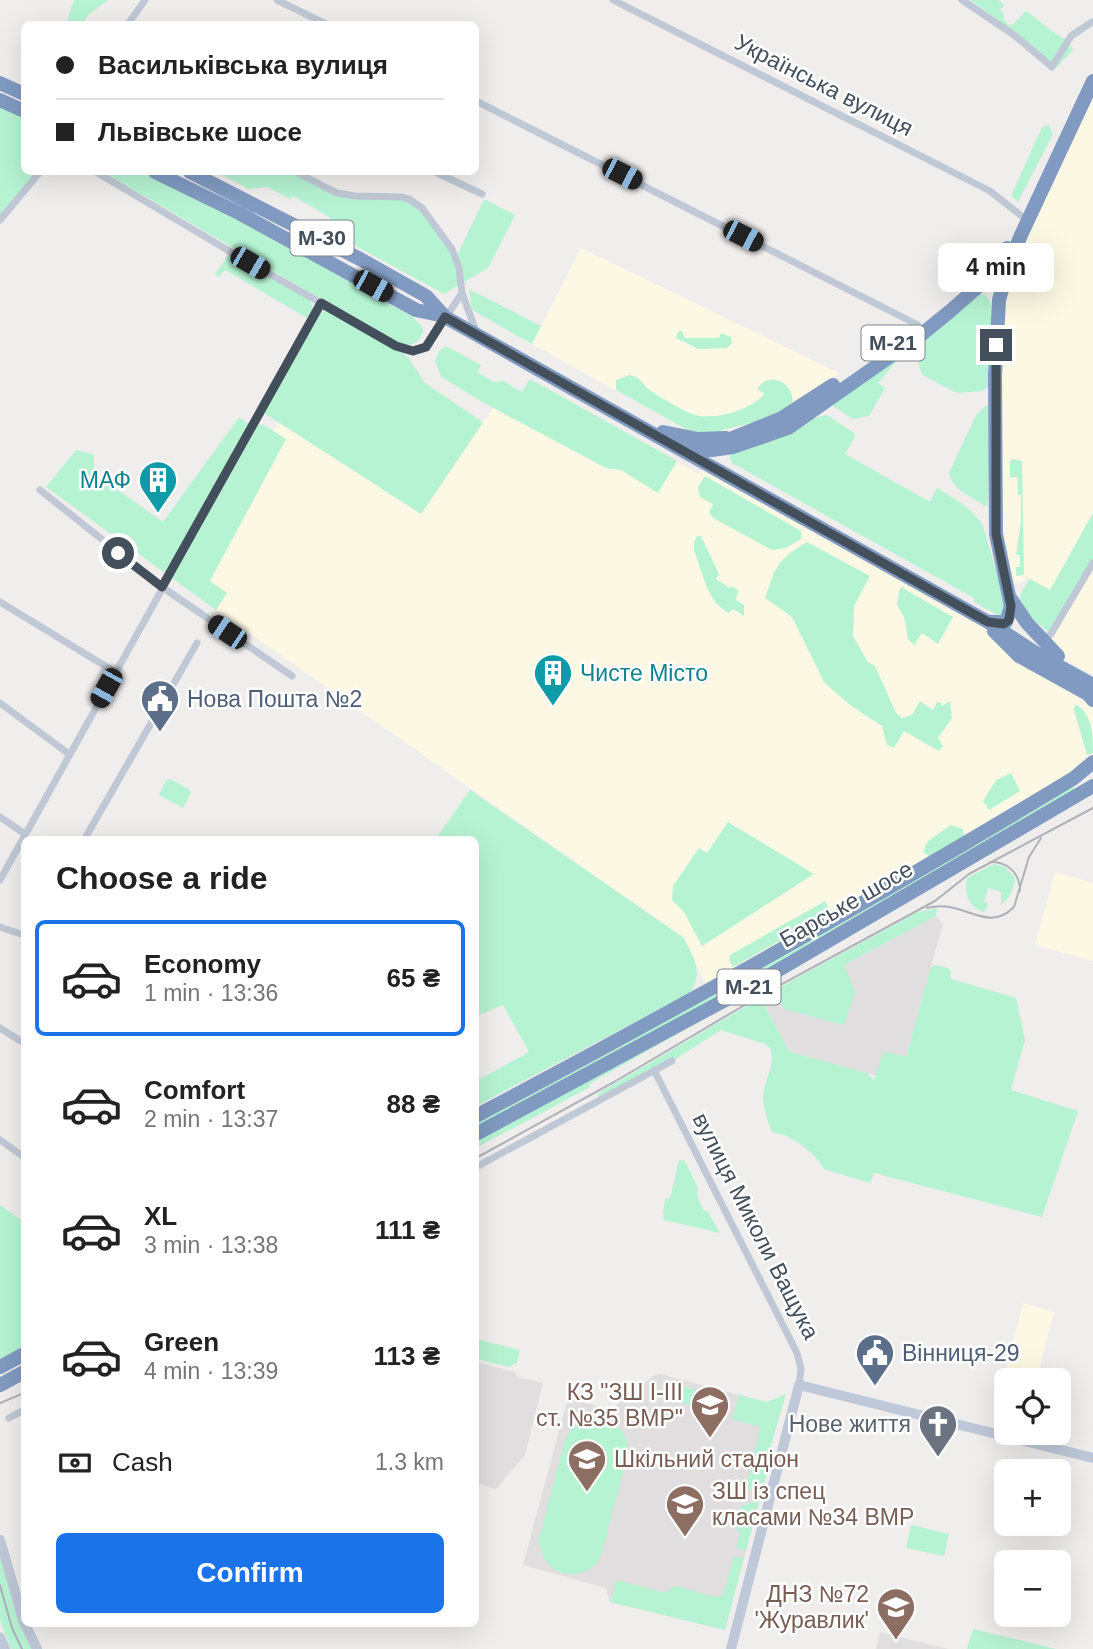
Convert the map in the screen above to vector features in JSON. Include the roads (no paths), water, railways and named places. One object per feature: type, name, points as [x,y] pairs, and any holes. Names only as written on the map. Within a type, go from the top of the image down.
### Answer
[{"type":"highway","name":"М-21","points":[[1058,656],[1043,641],[1009,595],[996,534],[996,321],[1010,262],[1037,198],[1093,81]]},
{"type":"highway","points":[[0,83],[21,93]]},
{"type":"highway","points":[[0,100],[21,110]]},
{"type":"highway","name":"М-30","points":[[161,175],[239,213],[416,310],[445,317],[673,444],[709,457],[788,428],[949,312]]},
{"type":"highway","name":"М-30","points":[[196,175],[426,296],[445,317]]},
{"type":"highway","name":"М-21","points":[[1037,198],[1018,214],[999,263],[988,278],[949,312],[915,323],[800,407],[782,418],[721,441],[709,457],[988,622],[1027,638],[1093,675]]},
{"type":"highway","name":"М-30","points":[[646,428],[698,439],[731,438]]},
{"type":"highway","points":[[988,622],[1004,624],[1009,620],[1009,595]]},
{"type":"highway","name":"М-21","points":[[988,622],[999,638],[1019,656],[1088,694],[1093,700]]},
{"type":"highway","points":[[988,622],[1042,657],[1093,685]]},
{"type":"highway","name":"М-21","points":[[479,1114],[692,1001],[875,898],[1074,778],[1093,762]]},
{"type":"highway","name":"Барське шосе","points":[[479,1132],[753,985],[1093,786]]},
{"type":"highway","points":[[0,1367],[21,1356]]},
{"type":"highway","points":[[0,1385],[21,1374]]},
{"type":"street","points":[[133,21],[145,0]]},
{"type":"street","points":[[277,0],[320,21]]},
{"type":"street","name":"Українська вулиця","points":[[613,0],[990,191],[1018,214]]},
{"type":"street","points":[[962,0],[1014,35],[1052,67],[1071,36],[1092,22]]},
{"type":"street","points":[[479,103],[915,323]]},
{"type":"street","points":[[0,220],[38,175]]},
{"type":"street","points":[[101,175],[396,346],[413,351],[426,347],[462,293]]},
{"type":"street","points":[[302,175],[337,193],[401,197],[416,203],[452,249],[459,268],[462,293],[477,334]]},
{"type":"street","points":[[441,175],[482,194]]},
{"type":"street","points":[[0,817],[25,834],[321,303]]},
{"type":"street","points":[[40,490],[162,587],[292,676]]},
{"type":"street","points":[[1043,641],[1051,634],[1093,563]]},
{"type":"street","points":[[0,602],[115,671]]},
{"type":"street","points":[[86,836],[197,643]]},
{"type":"street","points":[[0,704],[69,754]]},
{"type":"street","points":[[0,880],[21,841]]},
{"type":"street","points":[[0,927],[21,934]]},
{"type":"street","points":[[0,1028],[21,1041]]},
{"type":"street","points":[[479,1165],[673,1061]]},
{"type":"street","name":"вулиця Миколи Ващука","points":[[654,1070],[797,1353],[801,1369],[731,1649]]},
{"type":"street","points":[[0,1140],[21,1155]]},
{"type":"street","points":[[799,1385],[1093,1458]]},
{"type":"street","points":[[9,1418],[21,1412]]},
{"type":"street","points":[[0,1541],[21,1611]]},
{"type":"street","points":[[26,1627],[37,1649]]},
{"type":"street","points":[[0,1637],[5,1649]]},
{"type":"tram line","points":[[479,1156],[614,1082],[760,996],[935,901],[969,874],[1093,808]]},
{"type":"tram line","points":[[927,908],[940,906],[994,918],[1004,915],[1014,907],[1029,857],[1041,838]]},
{"type":"tram line","points":[[990,862],[1011,869],[1018,879],[1020,891]]},
{"type":"tram line","points":[[0,1403],[21,1394]]},
{"type":"tram line","points":[[0,1585],[12,1628],[22,1649]]},
{"type":"place","name":"МАФ","points":[[158,514]]},
{"type":"place","name":"Чисте Місто","points":[[553,707]]},
{"type":"place","name":"Нова Пошта №2","points":[[160,733]]},
{"type":"place","name":"Вінниця-29","points":[[875,1387]]},
{"type":"place","name":"КЗ \"ЗШ І-ІІІ ст. №35 ВМР\"","points":[[710,1439]]},
{"type":"place","name":"Нове життя","points":[[938,1458]]},
{"type":"place","name":"Шкільний стадіон","points":[[587,1493]]},
{"type":"place","name":"ЗШ із спец класами №34 ВМР","points":[[685,1538]]},
{"type":"place","name":"ДНЗ №72 'Журавлик'","points":[[896,1641]]}]
